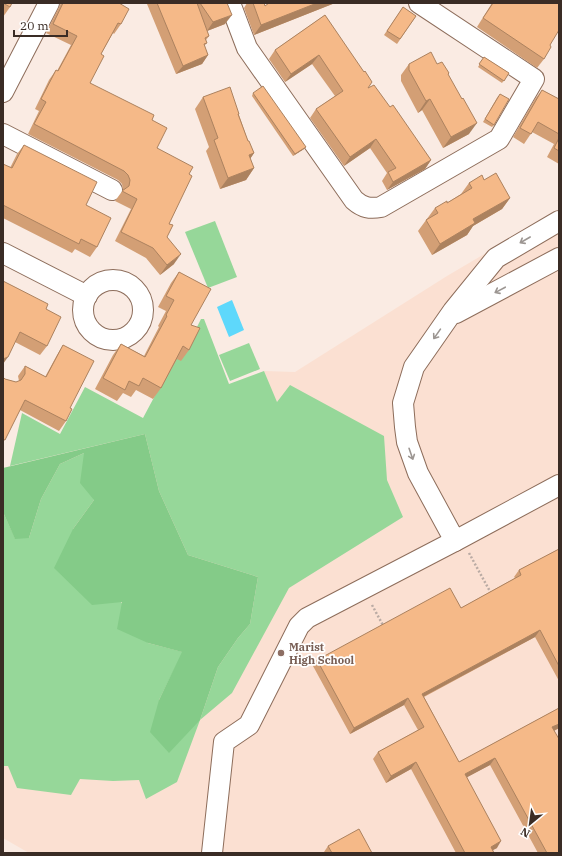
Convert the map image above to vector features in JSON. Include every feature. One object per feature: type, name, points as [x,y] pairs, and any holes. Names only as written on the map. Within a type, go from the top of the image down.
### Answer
[{"type":"lane","points":[[3,92],[49,3]]},
{"type":"lane","points":[[230,3],[247,48],[354,200],[367,208],[381,206],[499,139],[534,79],[422,4]]},
{"type":"lane","points":[[3,134],[112,190]]},
{"type":"lane","points":[[462,547],[418,473],[407,442],[403,403],[414,367],[450,316],[496,258],[559,221]]},
{"type":"lane","points":[[3,253],[87,296]]},
{"type":"lane","points":[[450,316],[559,258]]},
{"type":"lane","points":[[212,853],[224,742],[249,725],[299,626],[307,618],[462,547],[559,485]]},
{"type":"path","points":[[462,547],[492,595]]},
{"type":"path","points":[[373,606],[384,628]]},
{"type":"shaded area","name":"Marist High School","points":[[559,210],[559,853],[29,853],[3,838],[3,468],[276,402],[264,371],[295,372],[447,276]]},
{"type":"green space","points":[[215,221],[237,277],[208,288],[185,232]]},
{"type":"green space","points":[[201,319],[204,319],[229,384],[264,371],[277,402],[290,385],[384,436],[387,480],[403,517],[289,588],[232,693],[200,720],[218,667],[238,638],[250,624],[258,577],[188,555],[159,491],[145,434],[10,466],[22,413],[60,434],[85,387],[143,418],[175,358],[191,339]]},
{"type":"green space","points":[[249,343],[260,369],[230,381],[219,355]]},
{"type":"green space","points":[[145,434],[159,491],[188,555],[258,577],[250,624],[238,638],[218,667],[200,720],[169,753],[150,732],[159,700],[182,652],[148,643],[117,629],[122,602],[92,605],[54,568],[73,529],[94,500],[80,483],[84,453],[60,464],[41,499],[29,538],[15,539],[3,512],[3,468]]},
{"type":"green space","points":[[84,453],[94,500],[73,529],[148,643],[183,652],[159,700],[200,720],[177,782],[146,799],[139,780],[113,781],[80,779],[71,795],[17,788],[8,766],[3,766],[3,512],[15,538],[29,538],[41,499],[60,464]]},
{"type":"water","points":[[232,300],[244,330],[229,337],[217,307]]},
{"type":"building","points":[[3,3],[12,3],[10,7]]},
{"type":"building","points":[[63,3],[119,3],[129,9],[121,24],[118,23],[101,54],[104,56],[90,83],[154,115],[152,120],[167,128],[157,148],[193,167],[189,174],[192,176],[169,224],[173,225],[167,237],[181,254],[167,265],[153,248],[121,232],[137,199],[122,191],[129,186],[130,180],[128,175],[124,171],[34,124],[46,102],[41,99],[56,70],[58,71],[77,36],[53,24]]},
{"type":"building","points":[[157,3],[197,3],[209,36],[205,38],[207,43],[204,44],[208,55],[183,66]]},
{"type":"building","points":[[200,3],[227,3],[232,15],[213,22]]},
{"type":"building","points":[[253,3],[264,3],[265,6],[269,3],[317,3],[261,25]]},
{"type":"building","points":[[493,3],[559,3],[559,30],[544,59],[483,18]]},
{"type":"building","points":[[403,7],[416,16],[400,39],[387,31]]},
{"type":"building","points":[[325,15],[372,82],[368,88],[374,85],[390,107],[393,105],[431,160],[393,182],[388,172],[396,168],[376,139],[350,157],[316,109],[343,91],[319,55],[291,74],[275,50]]},
{"type":"building","points":[[431,52],[437,64],[442,62],[477,123],[451,137],[430,99],[426,101],[409,70],[409,64]]},
{"type":"building","points":[[484,57],[509,73],[504,81],[479,64]]},
{"type":"building","points":[[263,86],[306,147],[295,154],[253,93]]},
{"type":"building","points":[[230,87],[238,114],[254,153],[249,155],[254,168],[228,178],[214,140],[218,138],[203,97]]},
{"type":"building","points":[[542,90],[559,99],[559,134],[538,122],[531,134],[520,128]]},
{"type":"building","points":[[500,94],[509,99],[494,125],[485,119]]},
{"type":"building","points":[[559,138],[559,151],[554,148]]},
{"type":"building","points":[[24,145],[97,182],[86,205],[111,218],[97,247],[81,239],[79,244],[3,205],[3,164],[12,168]]},
{"type":"building","points":[[496,173],[510,198],[473,219],[475,223],[440,244],[426,220],[438,213],[435,208],[447,201],[447,203],[472,188],[469,183],[482,175],[484,180]]},
{"type":"building","points":[[179,272],[211,289],[191,325],[200,328],[189,350],[183,346],[161,388],[143,378],[139,386],[129,381],[125,390],[103,378],[121,344],[145,357],[174,300],[166,296]]},
{"type":"building","points":[[3,281],[48,304],[46,309],[61,317],[47,346],[20,332],[8,357],[3,359]]},
{"type":"building","points":[[63,345],[94,361],[70,408],[72,409],[66,421],[25,400],[5,440],[3,439],[3,377],[16,382],[21,380],[25,374],[25,366],[46,377]]},
{"type":"building","points":[[559,549],[559,666],[540,630],[422,694],[459,762],[559,708],[559,724],[552,727],[559,739],[559,853],[547,853],[495,758],[465,774],[501,841],[491,847],[494,853],[465,853],[416,762],[391,776],[378,752],[424,727],[408,698],[354,728],[317,660],[450,588],[461,608],[521,575],[519,570]]},
{"type":"building","points":[[359,829],[372,853],[332,853],[328,846]]},
{"type":"place","name":"Marist High School","points":[[281,653]]}]
